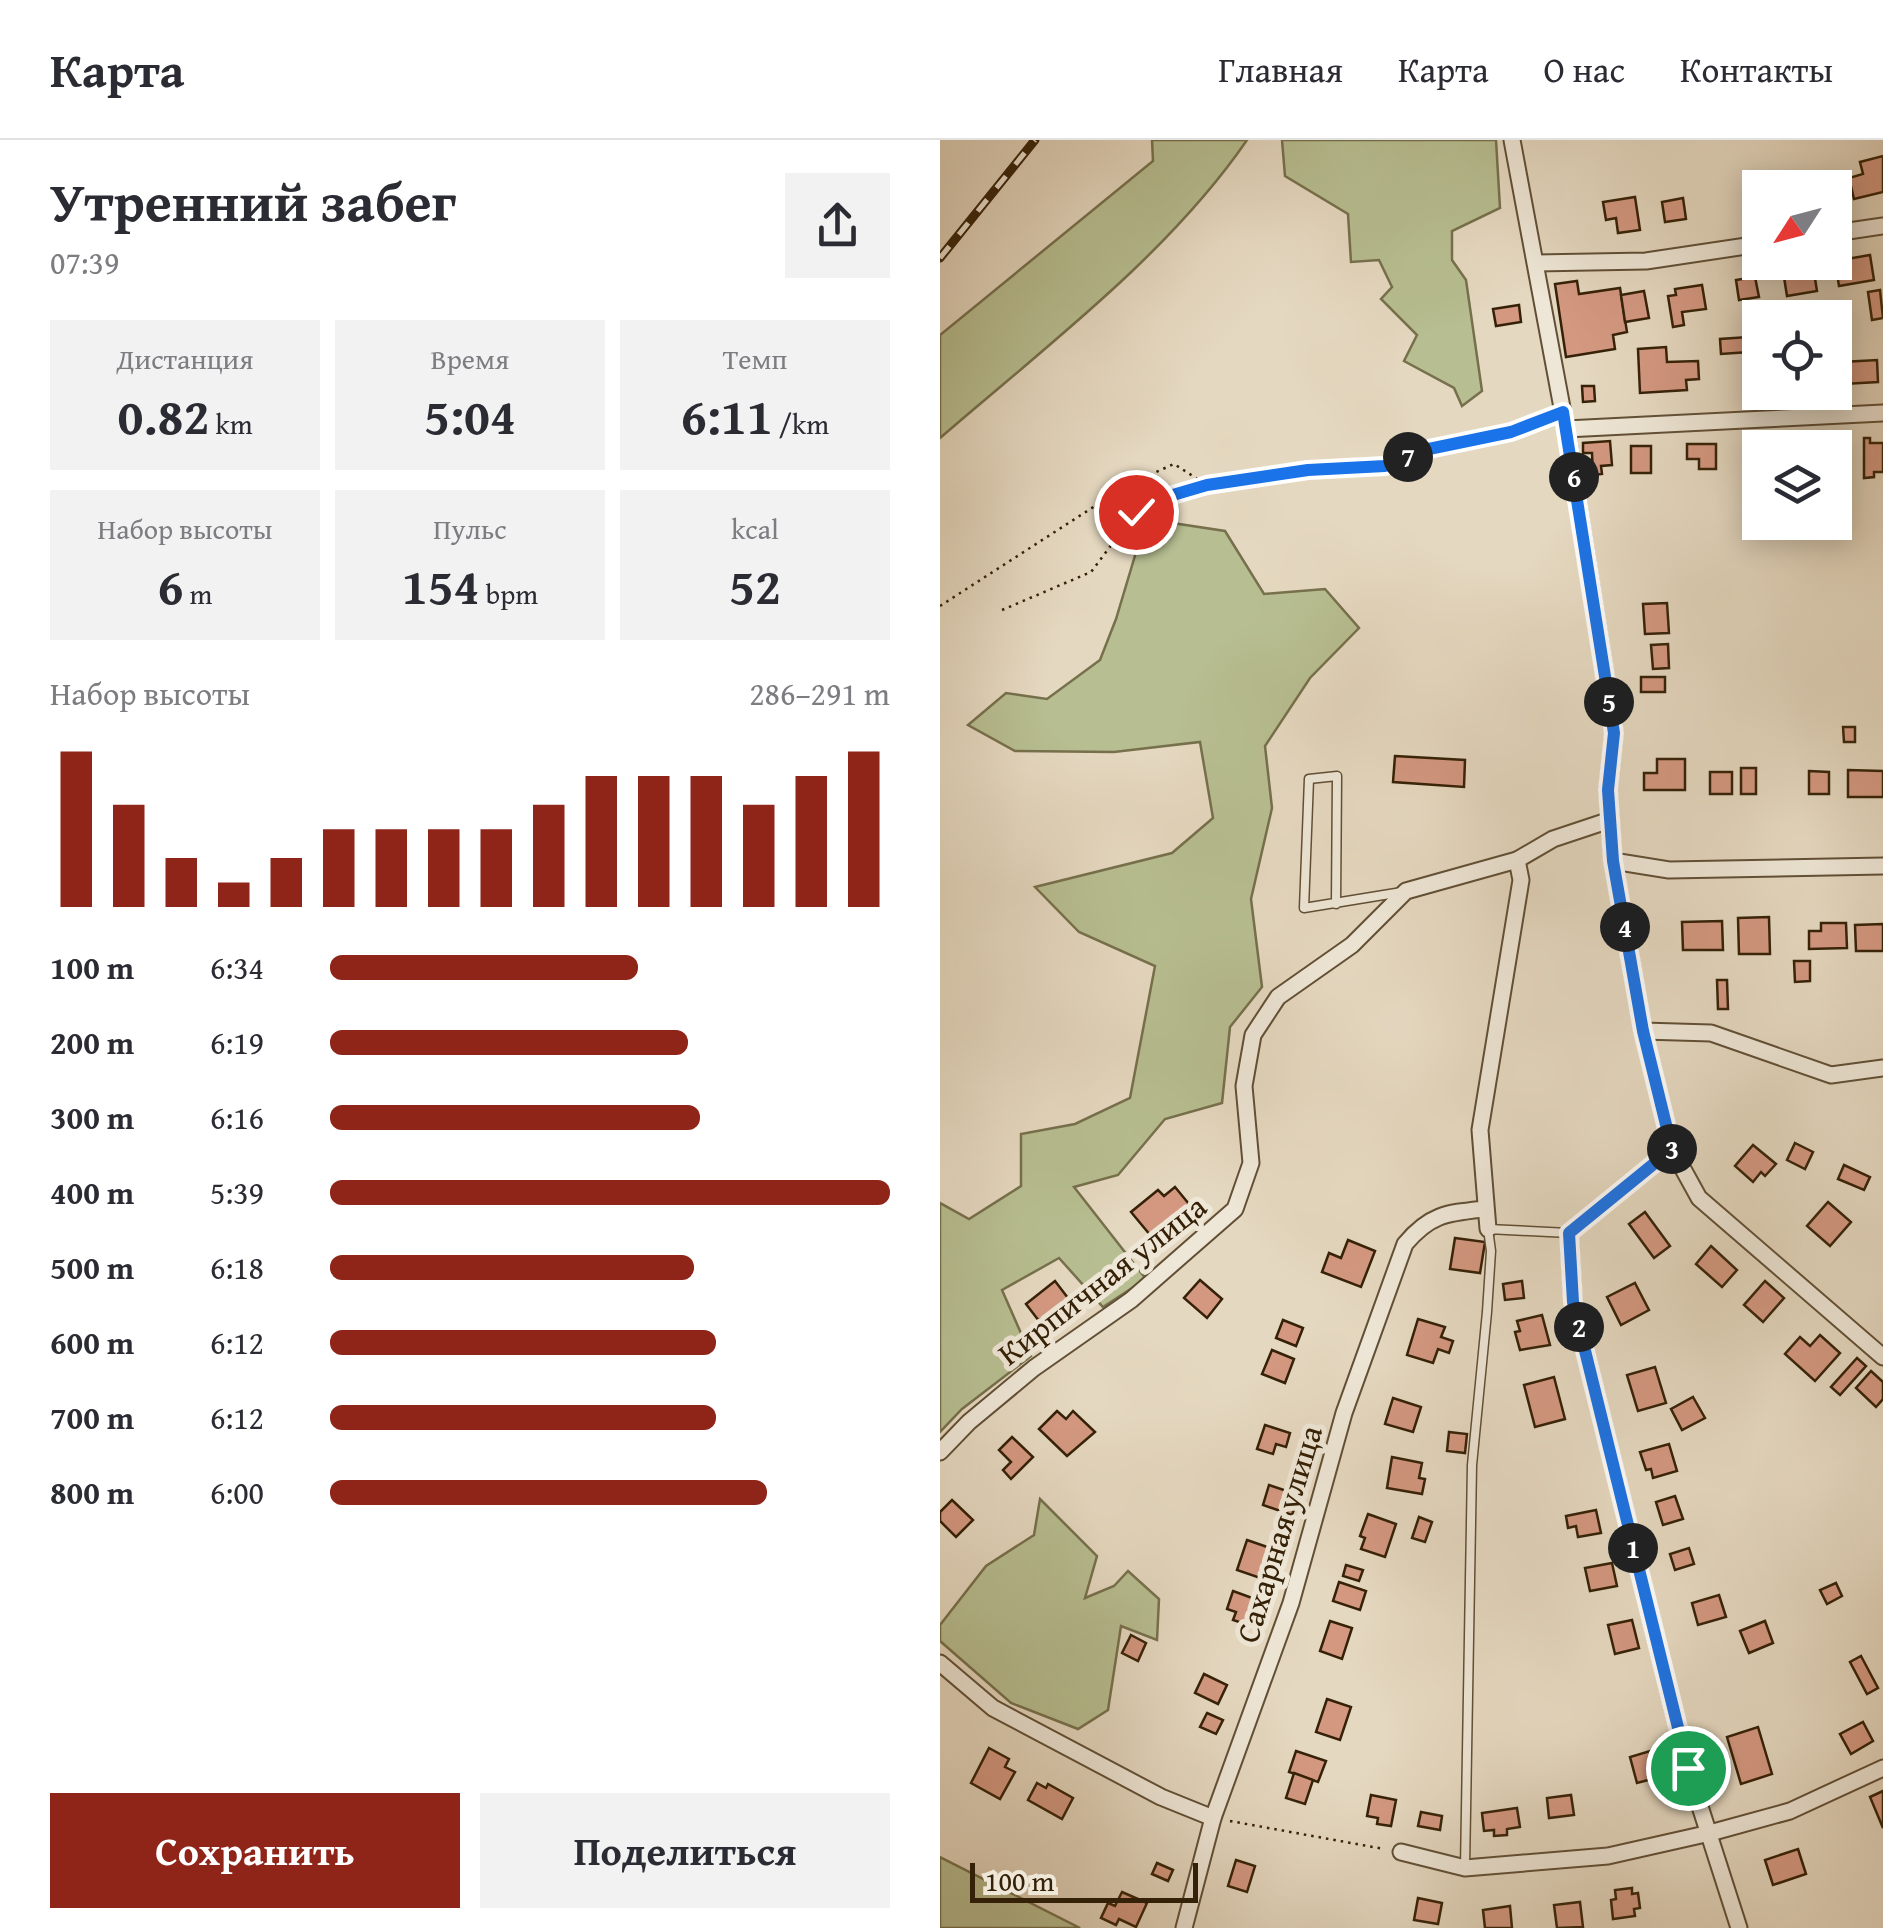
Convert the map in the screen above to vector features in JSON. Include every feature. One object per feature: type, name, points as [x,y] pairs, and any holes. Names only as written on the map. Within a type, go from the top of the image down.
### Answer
[{"type":"street","points":[[1512,140],[1565,421],[1614,733],[1608,790],[1613,861],[1643,1031],[1672,1149],[1699,1198],[1883,1357]]},
{"type":"street","points":[[1852,231],[1883,226]]},
{"type":"street","points":[[1536,262],[1646,261],[1742,247]]},
{"type":"street","points":[[1565,421],[1883,412]]},
{"type":"street","name":"Кирпичная улица","points":[[940,1452],[968,1422],[1034,1368],[1131,1300],[1235,1209],[1252,1163],[1244,1086],[1253,1035],[1278,997],[1352,945],[1406,891],[1517,860],[1553,839],[1610,820]]},
{"type":"street","points":[[1488,1229],[1480,1130],[1521,880],[1517,860]]},
{"type":"street","points":[[1613,861],[1669,870],[1883,866]]},
{"type":"street","points":[[1643,1031],[1711,1033],[1830,1074],[1883,1068]]},
{"type":"street","points":[[1672,1149],[1569,1233],[1573,1302],[1688,1768],[1738,1928]]},
{"type":"street","name":"Сахарная улица","points":[[1184,1928],[1213,1818],[1290,1603],[1344,1413],[1405,1244],[1424,1222],[1454,1212],[1484,1209]]},
{"type":"street","points":[[940,1662],[993,1708],[1161,1797],[1213,1818]]},
{"type":"street","points":[[1400,1852],[1465,1868],[1608,1856],[1790,1811],[1883,1768]]},
{"type":"lane","points":[[1336,904],[1337,776],[1308,778],[1304,908],[1336,904],[1406,891]]},
{"type":"lane","points":[[1465,1868],[1472,1465],[1487,1312],[1491,1251],[1488,1229],[1569,1233]]},
{"type":"path","points":[[1002,610],[1091,572],[1136,512],[1166,497],[1207,485],[1308,470],[1385,466],[1424,450],[1565,421]]},
{"type":"path","points":[[940,606],[1130,484],[1174,464],[1207,485]]},
{"type":"path","points":[[1213,1818],[1400,1852]]},
{"type":"green space","points":[[1152,140],[1247,140],[1215,182],[1143,261],[940,438],[940,335],[1153,161]]},
{"type":"green space","points":[[1282,140],[1496,140],[1500,208],[1452,231],[1452,260],[1466,280],[1482,391],[1462,406],[1454,388],[1404,361],[1417,335],[1381,299],[1392,287],[1379,260],[1351,262],[1348,214],[1285,176]]},
{"type":"green space","points":[[1146,519],[1225,531],[1264,594],[1325,589],[1359,628],[1310,678],[1265,746],[1272,808],[1251,899],[1262,987],[1230,1027],[1222,1103],[1165,1119],[1118,1175],[1074,1187],[1146,1279],[1103,1307],[1059,1258],[1002,1290],[1031,1356],[962,1409],[940,1432],[940,1203],[969,1219],[1021,1186],[1021,1134],[1075,1124],[1130,1098],[1155,966],[1079,932],[1035,887],[1172,853],[1213,818],[1200,742],[1114,752],[1015,751],[968,725],[1006,693],[1047,699],[1100,660]]},
{"type":"green space","points":[[1040,1499],[1097,1556],[1085,1598],[1114,1586],[1128,1571],[1159,1599],[1157,1640],[1121,1626],[1108,1710],[1078,1729],[1011,1703],[940,1641],[940,1625],[986,1566],[1034,1535]]},
{"type":"green space","points":[[940,1857],[1080,1928],[940,1928]]},
{"type":"building","points":[[1883,156],[1883,192],[1854,199],[1852,177],[1863,174],[1860,162]]},
{"type":"building","points":[[1635,197],[1640,230],[1618,233],[1616,218],[1606,220],[1603,202]]},
{"type":"building","points":[[1683,198],[1686,219],[1665,222],[1662,202]]},
{"type":"building","points":[[1870,255],[1874,280],[1839,286],[1838,280],[1852,280],[1852,258]]},
{"type":"building","points":[[1736,280],[1756,280],[1759,297],[1739,300]]},
{"type":"building","points":[[1784,280],[1815,280],[1817,291],[1787,296]]},
{"type":"building","points":[[1577,281],[1579,294],[1620,288],[1627,332],[1613,335],[1615,349],[1566,357],[1555,284]]},
{"type":"building","points":[[1702,285],[1706,309],[1682,312],[1684,325],[1673,327],[1668,296],[1676,295],[1675,289]]},
{"type":"building","points":[[1880,290],[1883,318],[1872,320],[1868,292]]},
{"type":"building","points":[[1644,291],[1649,318],[1625,322],[1621,295]]},
{"type":"building","points":[[1519,305],[1521,322],[1496,326],[1493,309]]},
{"type":"building","points":[[1742,337],[1742,352],[1721,354],[1720,339]]},
{"type":"building","points":[[1666,347],[1667,362],[1698,361],[1699,379],[1686,380],[1687,390],[1640,393],[1638,349]]},
{"type":"building","points":[[1877,360],[1878,382],[1852,384],[1852,361]]},
{"type":"building","points":[[1582,386],[1594,386],[1595,401],[1583,402]]},
{"type":"building","points":[[1864,438],[1870,438],[1870,443],[1883,443],[1883,472],[1874,472],[1874,477],[1864,478]]},
{"type":"building","points":[[1610,441],[1612,465],[1601,466],[1602,474],[1593,475],[1592,453],[1583,453],[1583,443]]},
{"type":"building","points":[[1687,444],[1716,444],[1716,469],[1699,469],[1699,459],[1687,459]]},
{"type":"building","points":[[1631,446],[1651,446],[1651,473],[1631,473]]},
{"type":"building","points":[[1667,603],[1669,633],[1645,634],[1643,604]]},
{"type":"building","points":[[1668,644],[1669,668],[1653,669],[1651,645]]},
{"type":"building","points":[[1641,677],[1665,677],[1665,692],[1641,692]]},
{"type":"building","points":[[1843,727],[1855,727],[1855,742],[1844,742]]},
{"type":"building","points":[[1395,756],[1465,760],[1464,787],[1393,782]]},
{"type":"building","points":[[1657,759],[1685,759],[1685,790],[1644,790],[1644,773],[1657,773]]},
{"type":"building","points":[[1741,768],[1756,768],[1756,794],[1741,794]]},
{"type":"building","points":[[1848,770],[1883,771],[1883,797],[1848,797]]},
{"type":"building","points":[[1809,771],[1829,772],[1829,794],[1809,794]]},
{"type":"building","points":[[1710,772],[1732,772],[1732,794],[1710,794]]},
{"type":"building","points":[[1769,917],[1770,954],[1739,954],[1738,918]]},
{"type":"building","points":[[1722,921],[1723,950],[1683,950],[1682,922]]},
{"type":"building","points":[[1821,923],[1846,923],[1847,948],[1809,949],[1809,931],[1821,931]]},
{"type":"building","points":[[1883,924],[1883,951],[1856,951],[1855,925]]},
{"type":"building","points":[[1794,961],[1810,961],[1810,981],[1795,982]]},
{"type":"building","points":[[1717,980],[1727,980],[1728,1009],[1718,1009]]},
{"type":"building","points":[[1795,1143],[1813,1152],[1805,1169],[1787,1160]]},
{"type":"building","points":[[1753,1145],[1776,1164],[1753,1182],[1735,1166]]},
{"type":"building","points":[[1844,1165],[1870,1177],[1864,1190],[1838,1179]]},
{"type":"building","points":[[1175,1187],[1189,1204],[1151,1236],[1131,1212],[1158,1190],[1164,1196]]},
{"type":"building","points":[[1828,1202],[1851,1222],[1830,1246],[1807,1226]]},
{"type":"building","points":[[1645,1212],[1670,1246],[1654,1258],[1629,1224]]},
{"type":"building","points":[[1455,1238],[1485,1242],[1480,1273],[1450,1269]]},
{"type":"building","points":[[1348,1240],[1375,1251],[1361,1287],[1322,1272],[1329,1253],[1341,1258]]},
{"type":"building","points":[[1711,1246],[1737,1270],[1722,1287],[1696,1264]]},
{"type":"building","points":[[1200,1280],[1222,1299],[1207,1318],[1184,1298]]},
{"type":"building","points":[[1055,1281],[1068,1298],[1039,1321],[1026,1304]]},
{"type":"building","points":[[1522,1281],[1524,1298],[1505,1300],[1503,1284]]},
{"type":"building","points":[[1765,1281],[1784,1298],[1763,1322],[1744,1305]]},
{"type":"building","points":[[1635,1283],[1649,1310],[1621,1325],[1607,1297]]},
{"type":"building","points":[[1542,1315],[1550,1345],[1520,1350],[1515,1332],[1520,1331],[1517,1321]]},
{"type":"building","points":[[1418,1319],[1445,1327],[1441,1337],[1453,1341],[1449,1353],[1438,1349],[1433,1363],[1407,1355]]},
{"type":"building","points":[[1283,1320],[1303,1328],[1296,1346],[1276,1338]]},
{"type":"building","points":[[1820,1335],[1840,1353],[1815,1381],[1785,1354],[1800,1337],[1810,1346]]},
{"type":"building","points":[[1272,1350],[1294,1359],[1285,1383],[1262,1374]]},
{"type":"building","points":[[1857,1358],[1866,1366],[1840,1395],[1831,1387]]},
{"type":"building","points":[[1655,1367],[1666,1403],[1638,1411],[1627,1375]]},
{"type":"building","points":[[1871,1371],[1883,1382],[1883,1399],[1876,1407],[1856,1388]]},
{"type":"building","points":[[1554,1377],[1565,1419],[1535,1427],[1524,1385]]},
{"type":"building","points":[[1693,1397],[1705,1418],[1682,1430],[1671,1409]]},
{"type":"building","points":[[1393,1398],[1421,1407],[1413,1432],[1385,1424]]},
{"type":"building","points":[[1057,1411],[1066,1419],[1073,1411],[1095,1432],[1067,1456],[1039,1429]]},
{"type":"building","points":[[1265,1425],[1290,1433],[1286,1447],[1276,1444],[1273,1454],[1257,1449]]},
{"type":"building","points":[[1449,1432],[1467,1434],[1465,1453],[1447,1451]]},
{"type":"building","points":[[1012,1437],[1033,1457],[1011,1479],[1003,1470],[1011,1462],[999,1450]]},
{"type":"building","points":[[1669,1444],[1677,1471],[1653,1478],[1640,1452]]},
{"type":"building","points":[[1392,1457],[1422,1463],[1422,1494],[1387,1488]]},
{"type":"building","points":[[1269,1485],[1299,1495],[1292,1515],[1263,1505]]},
{"type":"building","points":[[1675,1496],[1683,1519],[1663,1525],[1656,1502]]},
{"type":"building","points":[[952,1500],[973,1520],[956,1537],[940,1521],[940,1512]]},
{"type":"building","points":[[1596,1510],[1601,1533],[1578,1537],[1576,1526],[1568,1528],[1566,1516]]},
{"type":"building","points":[[1368,1514],[1396,1524],[1385,1557],[1361,1549],[1365,1538],[1360,1536]]},
{"type":"building","points":[[1419,1517],[1432,1522],[1425,1542],[1412,1538]]},
{"type":"building","points":[[1247,1540],[1273,1549],[1263,1579],[1237,1570]]},
{"type":"building","points":[[1689,1548],[1694,1564],[1675,1570],[1670,1554]]},
{"type":"building","points":[[1612,1563],[1617,1586],[1590,1591],[1585,1568]]},
{"type":"building","points":[[1346,1565],[1363,1570],[1359,1581],[1343,1576]]},
{"type":"building","points":[[1339,1582],[1366,1591],[1360,1610],[1333,1601]]},
{"type":"building","points":[[1836,1583],[1842,1596],[1827,1604],[1820,1590]]},
{"type":"building","points":[[1233,1591],[1255,1599],[1252,1608],[1257,1609],[1251,1626],[1233,1620],[1236,1612],[1227,1609]]},
{"type":"building","points":[[1719,1595],[1726,1617],[1698,1625],[1692,1603]]},
{"type":"building","points":[[1632,1620],[1639,1648],[1615,1654],[1608,1625]]},
{"type":"building","points":[[1330,1621],[1352,1628],[1342,1659],[1320,1651]]},
{"type":"building","points":[[1765,1621],[1773,1643],[1749,1653],[1740,1631]]},
{"type":"building","points":[[1131,1635],[1146,1643],[1138,1661],[1122,1653]]},
{"type":"building","points":[[1861,1656],[1878,1688],[1867,1694],[1850,1662]]},
{"type":"building","points":[[1204,1674],[1227,1685],[1218,1704],[1195,1693]]},
{"type":"building","points":[[1327,1699],[1351,1707],[1340,1740],[1316,1732]]},
{"type":"building","points":[[1207,1713],[1223,1720],[1216,1734],[1200,1727]]},
{"type":"building","points":[[1863,1722],[1873,1741],[1851,1754],[1840,1734]]},
{"type":"building","points":[[1758,1727],[1772,1774],[1741,1784],[1727,1737]]},
{"type":"building","points":[[989,1748],[1009,1759],[1005,1767],[1015,1772],[1000,1799],[971,1783]]},
{"type":"building","points":[[1660,1748],[1670,1766],[1665,1768],[1667,1775],[1637,1783],[1630,1757]]},
{"type":"building","points":[[1296,1751],[1326,1761],[1318,1782],[1289,1772]]},
{"type":"building","points":[[1294,1773],[1313,1780],[1305,1804],[1286,1798]]},
{"type":"building","points":[[1037,1783],[1046,1788],[1048,1784],[1073,1798],[1062,1819],[1028,1800]]},
{"type":"building","points":[[1883,1791],[1883,1828],[1870,1797]]},
{"type":"building","points":[[1371,1795],[1396,1800],[1391,1826],[1377,1824],[1378,1818],[1367,1816]]},
{"type":"building","points":[[1571,1795],[1574,1815],[1549,1818],[1547,1798]]},
{"type":"building","points":[[1517,1808],[1520,1827],[1507,1829],[1507,1835],[1494,1836],[1494,1830],[1484,1831],[1482,1813]]},
{"type":"building","points":[[1421,1812],[1442,1816],[1440,1830],[1418,1826]]},
{"type":"building","points":[[1798,1849],[1806,1874],[1773,1885],[1765,1860]]},
{"type":"building","points":[[1236,1860],[1255,1866],[1247,1892],[1228,1886]]},
{"type":"building","points":[[1157,1863],[1173,1870],[1168,1881],[1152,1874]]},
{"type":"building","points":[[1632,1888],[1632,1894],[1638,1893],[1640,1908],[1634,1909],[1635,1916],[1613,1919],[1611,1900],[1616,1899],[1615,1890]]},
{"type":"building","points":[[1122,1892],[1147,1903],[1136,1927],[1119,1919],[1116,1925],[1101,1918],[1108,1903],[1115,1906]]},
{"type":"building","points":[[1418,1898],[1442,1903],[1438,1924],[1414,1920]]},
{"type":"building","points":[[1580,1902],[1583,1927],[1557,1928],[1554,1905]]},
{"type":"building","points":[[1510,1906],[1512,1928],[1485,1928],[1483,1910]]},
{"type":"railway","points":[[940,258],[1035,140]]},
{"type":"route","points":[[1136,512],[1166,497],[1207,485],[1308,470],[1385,466],[1424,450],[1511,432],[1563,412],[1614,733],[1608,790],[1613,861],[1643,1031],[1672,1149],[1569,1233],[1573,1302],[1688,1768]]}]
